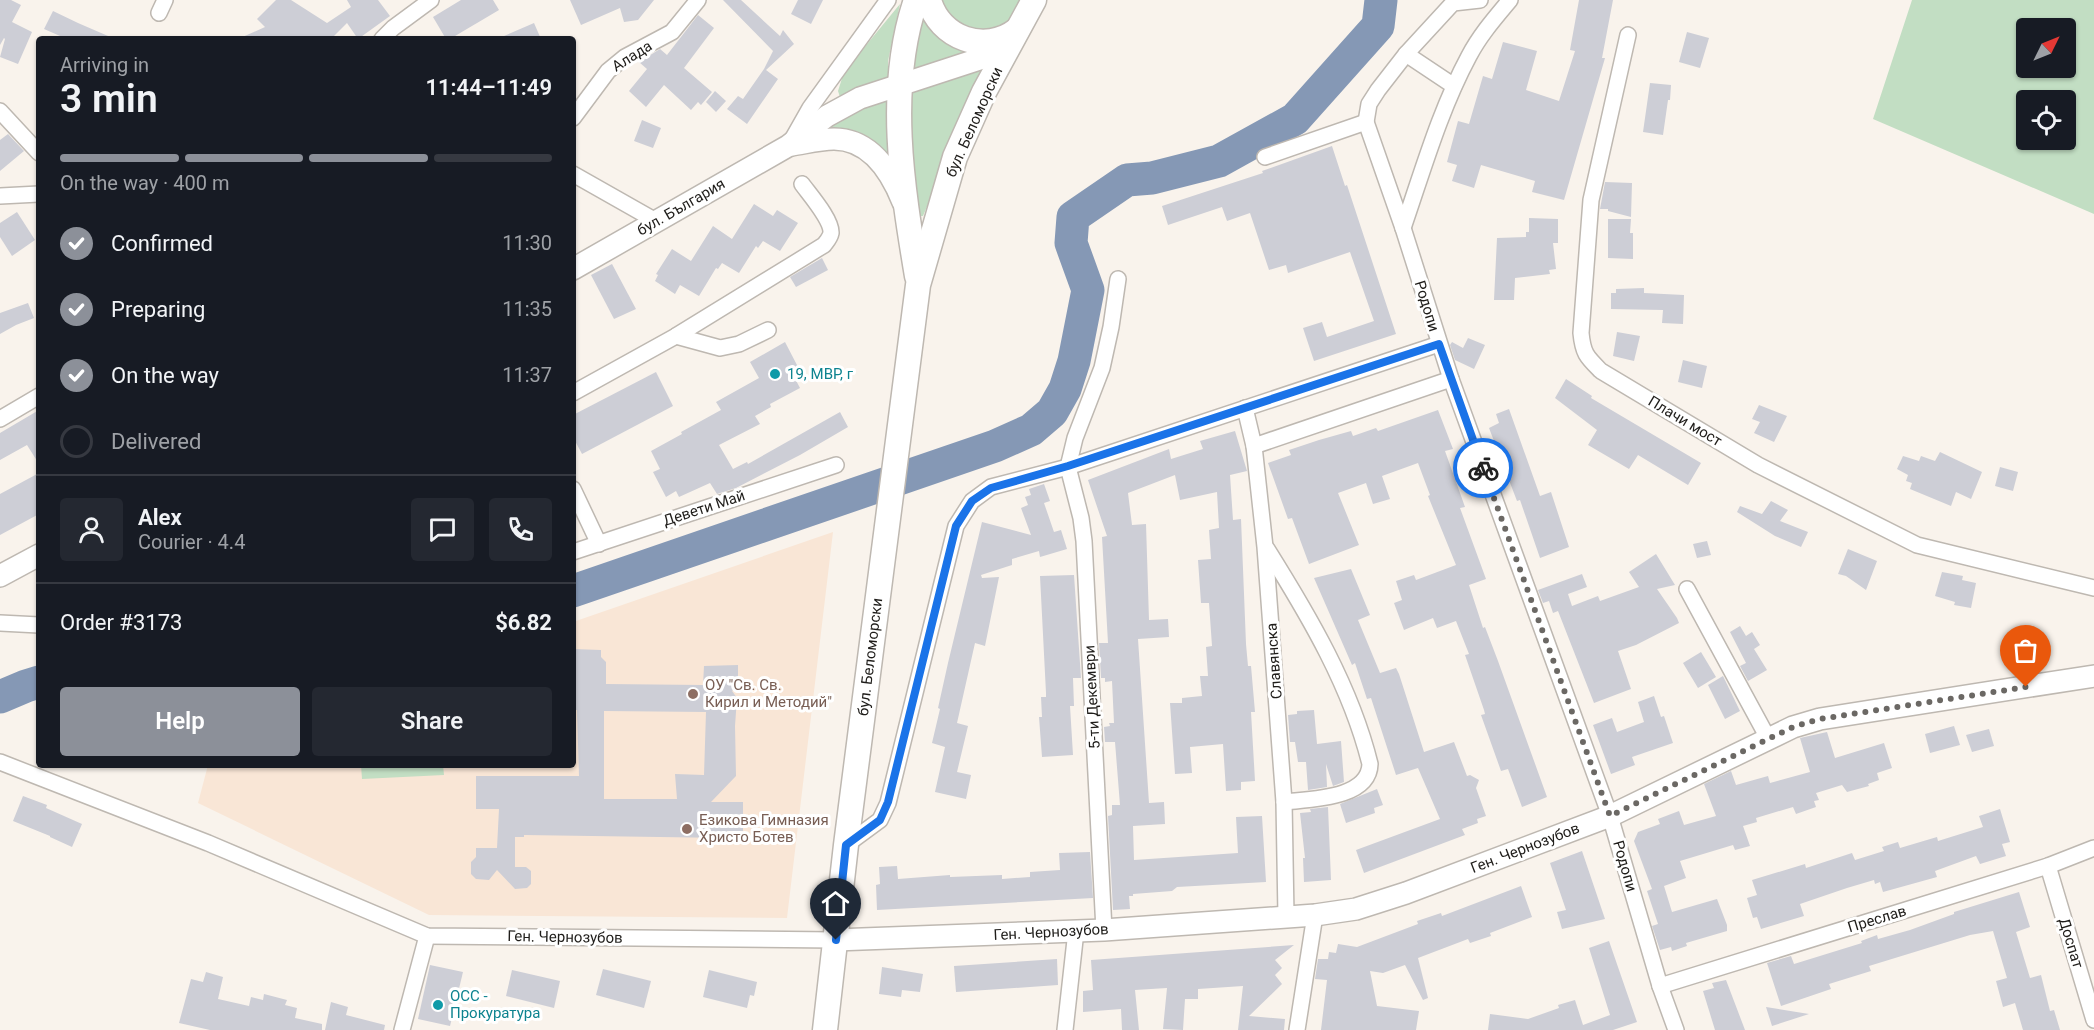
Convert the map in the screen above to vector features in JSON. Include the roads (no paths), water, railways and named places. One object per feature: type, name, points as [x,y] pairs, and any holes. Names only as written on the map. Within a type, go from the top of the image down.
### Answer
[{"type":"main road","name":"бул. Беломорски","points":[[916,0],[906,36],[900,84],[901,150],[906,207],[918,285]]},
{"type":"main road","points":[[929,0],[935,16],[943,27],[960,38],[975,42],[1005,38],[1023,19]]},
{"type":"main road","name":"бул. Беломорски","points":[[825,1030],[846,845],[918,285],[955,157],[984,92],[1023,19]]},
{"type":"street","points":[[385,36],[431,0]]},
{"type":"street","name":"Алада","points":[[576,114],[608,71],[625,57],[672,32],[698,0]]},
{"type":"street","points":[[1265,158],[1366,122],[1370,104],[1378,90],[1406,54],[1454,3],[1480,0]]},
{"type":"street","points":[[1402,228],[1454,86],[1486,28],[1510,0]]},
{"type":"street","points":[[788,146],[810,108],[881,3]]},
{"type":"street","name":"бул. България","points":[[576,267],[788,146],[843,105],[900,84],[1023,19]]},
{"type":"street","name":"Плачи мост","points":[[1628,35],[1591,200],[1581,333],[1582,348],[1589,359],[1602,371],[1758,465],[1917,545],[2094,588]]},
{"type":"street","points":[[1406,54],[1454,86]]},
{"type":"street","points":[[0,111],[36,150]]},
{"type":"street","name":"Родопи","points":[[1366,122],[1451,380],[1610,816],[1660,986],[1676,1030]]},
{"type":"street","name":"бул. България","points":[[788,146],[835,139],[849,141],[862,147],[874,154],[884,166],[906,207]]},
{"type":"street","points":[[576,176],[656,221]]},
{"type":"street","points":[[576,391],[676,336],[824,245],[830,238],[830,223],[802,184]]},
{"type":"street","points":[[0,196],[36,194]]},
{"type":"street","points":[[1068,466],[1074,438],[1102,368],[1118,279]]},
{"type":"street","points":[[676,336],[720,348],[740,344],[768,330]]},
{"type":"street","points":[[846,845],[880,820],[888,802],[956,526],[964,511],[980,494],[991,488],[1068,466],[1439,344]]},
{"type":"street","points":[[1254,446],[1451,380]]},
{"type":"street","points":[[0,419],[36,398]]},
{"type":"street","name":"Славянска","points":[[1245,408],[1254,446],[1265,547],[1284,802],[1286,916]]},
{"type":"street","name":"Девети Май","points":[[576,551],[836,465]]},
{"type":"street","name":"5-ти Декември","points":[[1068,466],[1081,518],[1084,541],[1104,930]]},
{"type":"street","points":[[576,495],[599,544]]},
{"type":"street","points":[[1265,547],[1302,604],[1336,670],[1370,764],[1370,771],[1356,788],[1323,797],[1284,802]]},
{"type":"street","points":[[0,577],[36,557]]},
{"type":"street","points":[[1687,589],[1768,740]]},
{"type":"street","points":[[0,623],[36,625]]},
{"type":"street","name":"Ген. Чернозубов","points":[[0,762],[208,843],[427,936],[836,940],[1104,930],[1315,915],[1356,909],[1406,893],[1610,816],[1793,727],[1820,719],[2094,676]]},
{"type":"street","name":"Преслав","points":[[1660,986],[2048,866],[2094,848]]},
{"type":"street","name":"Доспат","points":[[2048,866],[2094,1020]]},
{"type":"street","points":[[1297,1030],[1315,915]]},
{"type":"street","points":[[1065,1030],[1076,931]]},
{"type":"street","points":[[402,1030],[427,936]]},
{"type":"waterway","points":[[576,590],[995,446],[1031,430],[1052,412],[1065,389],[1074,361],[1088,290],[1071,243],[1073,217],[1127,180],[1152,178],[1219,161],[1295,119],[1378,26],[1381,0]]},
{"type":"waterway","points":[[0,697],[36,683]]},
{"type":"place","name":"19, МВР, г","points":[[775,374]]},
{"type":"place","name":"ОУ \"Св. Св. Кирил и Методий\"","points":[[693,694]]},
{"type":"place","name":"Езикова Гимназия Христо Ботев","points":[[687,829]]},
{"type":"place","name":"ОСС - Прокуратура","points":[[438,1005]]}]
